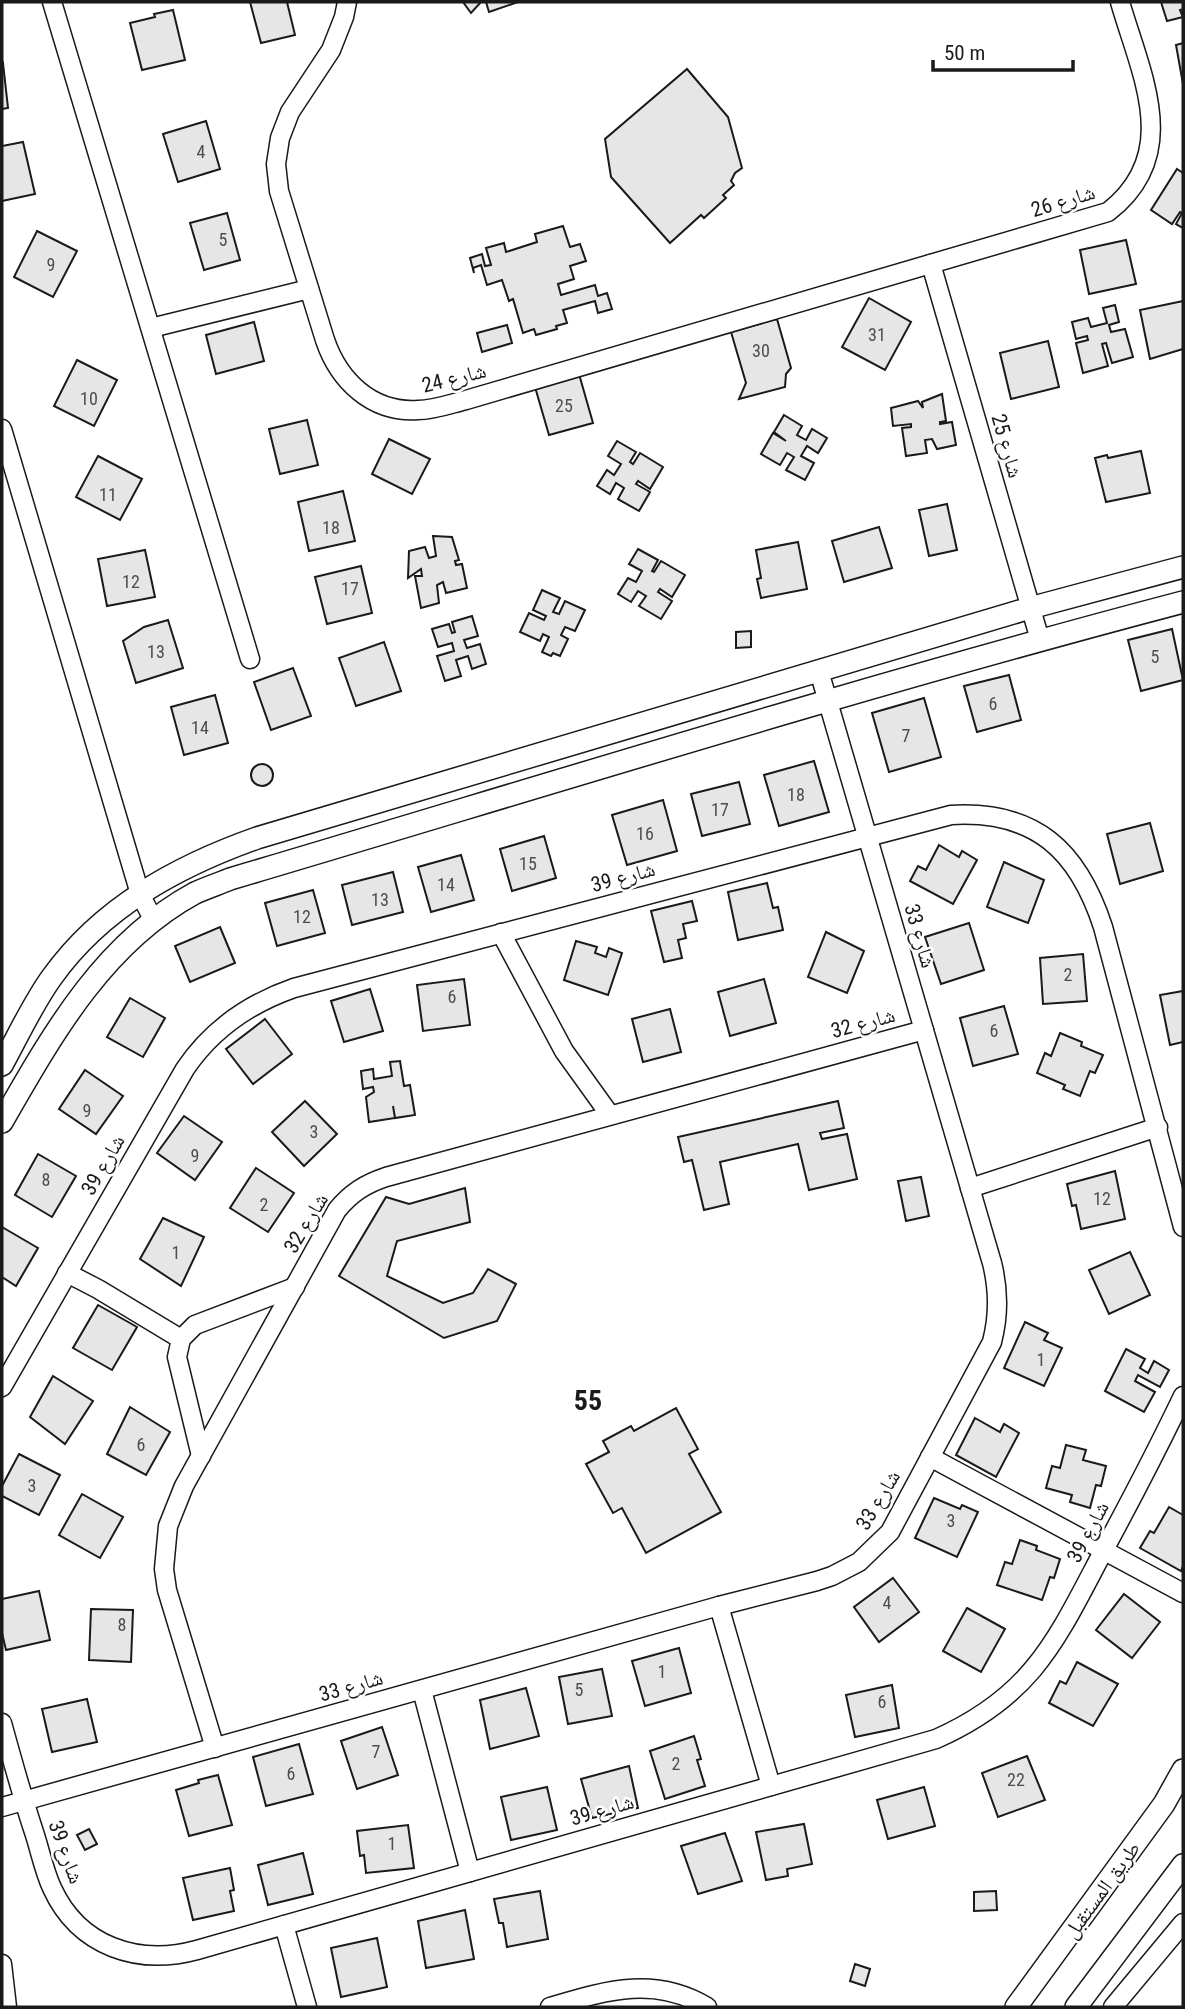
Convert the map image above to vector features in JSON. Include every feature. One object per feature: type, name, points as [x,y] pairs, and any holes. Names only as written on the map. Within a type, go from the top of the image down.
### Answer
[{"type":"street","points":[[52,2],[250,659]]},
{"type":"street","name":"شارع 24","points":[[347,2],[344,18],[331,50],[290,112],[280,138],[276,164],[279,191],[331,358],[340,374],[363,395],[377,403],[416,411],[466,400],[931,264]]},
{"type":"street","name":"شارع 26","points":[[931,264],[1108,212],[1129,193],[1141,176],[1153,137],[1152,116],[1120,2]]},
{"type":"street","name":"شارع 25","points":[[931,264],[1040,640]]},
{"type":"street","points":[[151,328],[309,289]]},
{"type":"street","points":[[2,429],[140,894],[155,921]]},
{"type":"street","points":[[2,1065],[51,978],[92,932],[140,894],[190,865],[257,838],[1030,608],[1183,567]]},
{"type":"street","points":[[2,1122],[47,1044],[87,986],[119,952],[155,921],[195,894],[229,879],[1040,640],[1183,602]]},
{"type":"street","name":"شارع 33","points":[[2,1807],[817,1581],[859,1562],[890,1532],[992,1342],[998,1294],[970,1188],[819,671]]},
{"type":"street","name":"شارع 39","points":[[2,1387],[185,1069],[221,1027],[255,1004],[293,988],[951,815],[984,815],[1016,822],[1045,837],[1065,854],[1081,874],[1096,905],[1183,1227]]},
{"type":"street","points":[[501,933],[564,1051],[610,1115]]},
{"type":"street","name":"شارع 32","points":[[215,1748],[167,1590],[164,1547],[174,1505],[338,1210],[347,1199],[365,1185],[397,1174],[924,1030]]},
{"type":"street","points":[[970,1188],[1158,1127]]},
{"type":"street","points":[[67,1273],[181,1339]]},
{"type":"street","points":[[201,1456],[177,1357],[181,1339],[195,1325],[295,1287]]},
{"type":"street","name":"شارع 39","points":[[2,1723],[52,1887],[74,1921],[104,1944],[140,1955],[178,1955],[936,1739],[985,1714],[1013,1691],[1049,1651],[1183,1396]]},
{"type":"street","points":[[930,1457],[1183,1593]]},
{"type":"street","points":[[719,1606],[771,1786]]},
{"type":"street","points":[[422,1690],[470,1872]]},
{"type":"street","name":"طريق المستقبل","points":[[1016,2007],[1164,1804],[1183,1770]]},
{"type":"street","points":[[1076,2007],[1183,1865]]},
{"type":"street","points":[[1113,2007],[1183,1923]]},
{"type":"street","points":[[284,1925],[307,2007]]},
{"type":"street","points":[[2,1964],[7,2007]]},
{"type":"street","points":[[550,2007],[610,1990],[630,1988],[669,1992],[690,1998],[707,2007]]},
{"type":"building","points":[[250,2],[287,2],[295,35],[261,43]]},
{"type":"building","points":[[463,2],[481,2],[471,13]]},
{"type":"building","points":[[486,2],[518,2],[489,12]]},
{"type":"building","points":[[1161,2],[1183,2],[1183,9],[1180,10],[1183,17],[1167,21]]},
{"type":"building","points":[[173,10],[185,60],[142,70],[130,23]]},
{"type":"building","points":[[1183,43],[1183,84],[1176,45]]},
{"type":"building","points":[[2,64],[8,108],[2,109]]},
{"type":"building","points":[[687,69],[728,117],[742,168],[735,173],[731,181],[734,185],[723,195],[726,198],[704,218],[701,215],[670,243],[611,177],[605,139]]},
{"type":"building","points":[[206,121],[220,169],[178,182],[163,134]]},
{"type":"building","points":[[23,142],[35,194],[2,201],[2,146]]},
{"type":"building","points":[[1177,169],[1183,173],[1183,228],[1176,224],[1182,213],[1180,212],[1172,224],[1151,210]]},
{"type":"building","points":[[227,213],[240,260],[204,270],[190,223]]},
{"type":"building","points":[[563,226],[570,247],[580,244],[586,261],[570,266],[574,279],[558,284],[561,295],[595,285],[598,296],[607,293],[612,309],[598,313],[595,301],[563,310],[567,323],[556,326],[557,329],[536,335],[534,329],[523,333],[513,299],[509,301],[502,280],[487,285],[481,265],[473,268],[474,273],[470,258],[482,254],[485,266],[491,265],[486,248],[504,243],[506,252],[537,242],[535,234]]},
{"type":"building","points":[[37,231],[77,251],[53,297],[14,277]]},
{"type":"building","points":[[1126,240],[1136,284],[1089,294],[1080,250]]},
{"type":"building","points":[[869,298],[911,322],[885,370],[842,347]]},
{"type":"building","points":[[1183,301],[1183,349],[1150,359],[1140,310]]},
{"type":"building","points":[[1115,305],[1119,322],[1109,325],[1111,332],[1125,329],[1133,357],[1112,363],[1106,343],[1102,344],[1108,366],[1083,373],[1076,343],[1088,340],[1087,336],[1076,339],[1072,322],[1088,318],[1091,327],[1107,323],[1103,308]]},
{"type":"building","points":[[777,319],[791,368],[786,374],[785,387],[739,399],[746,383],[731,332]]},
{"type":"building","points":[[254,322],[264,361],[216,374],[206,335]]},
{"type":"building","points":[[507,325],[512,343],[482,352],[477,333]]},
{"type":"building","points":[[1048,341],[1059,387],[1011,399],[1000,353]]},
{"type":"building","points":[[77,360],[117,380],[94,426],[54,406]]},
{"type":"building","points":[[579,374],[593,423],[549,435],[535,387]]},
{"type":"building","points":[[942,394],[946,421],[940,424],[952,422],[956,445],[937,449],[932,439],[925,440],[927,453],[906,456],[902,428],[911,427],[911,424],[893,426],[891,408],[918,401],[923,408],[922,402]]},
{"type":"building","points":[[784,415],[802,426],[797,435],[806,440],[812,429],[827,438],[818,453],[807,446],[801,456],[814,463],[805,480],[786,470],[794,457],[787,453],[780,465],[761,454],[773,433],[786,441],[774,432]]},
{"type":"building","points":[[307,420],[318,465],[280,474],[269,429]]},
{"type":"building","points":[[389,439],[430,459],[412,494],[372,474]]},
{"type":"building","points":[[617,441],[636,452],[630,462],[633,464],[640,453],[663,467],[650,489],[638,481],[636,484],[650,492],[639,511],[618,499],[624,488],[616,483],[610,494],[597,486],[607,470],[614,475],[621,464],[608,456]]},
{"type":"building","points":[[1141,451],[1150,493],[1106,502],[1095,458]]},
{"type":"building","points":[[98,456],[142,479],[120,520],[76,497]]},
{"type":"building","points":[[343,491],[355,541],[309,551],[298,502]]},
{"type":"building","points":[[947,504],[957,550],[929,556],[919,510]]},
{"type":"building","points":[[879,527],[892,568],[844,582],[832,541]]},
{"type":"building","points":[[433,536],[452,537],[459,560],[455,561],[456,565],[462,564],[467,588],[446,593],[443,582],[437,585],[439,603],[421,608],[415,576],[422,576],[421,569],[408,578],[409,551],[425,547],[429,558],[436,556]]},
{"type":"building","points":[[798,542],[807,589],[761,598],[756,550]]},
{"type":"building","points":[[638,549],[658,560],[652,571],[654,572],[661,561],[685,575],[672,597],[660,589],[658,592],[672,601],[661,619],[639,606],[646,596],[638,591],[631,602],[618,594],[628,578],[636,582],[642,571],[629,564]]},
{"type":"building","points":[[145,550],[155,597],[107,606],[98,559]]},
{"type":"building","points":[[361,566],[372,613],[327,624],[315,577]]},
{"type":"building","points":[[542,590],[560,598],[553,612],[559,614],[565,601],[585,610],[575,631],[565,627],[561,635],[568,639],[560,656],[542,652],[549,637],[543,634],[540,641],[520,632],[529,613],[544,620],[546,616],[533,610]]},
{"type":"building","points":[[472,616],[478,636],[464,640],[467,648],[480,644],[486,664],[472,669],[468,656],[456,660],[461,676],[445,681],[437,656],[454,651],[452,643],[438,647],[432,629],[449,624],[452,633],[455,632],[452,622]]},
{"type":"building","points":[[168,620],[183,668],[136,683],[123,641],[144,627]]},
{"type":"building","points":[[1172,629],[1183,680],[1141,691],[1128,640]]},
{"type":"building","points":[[751,631],[751,647],[736,648],[736,632]]},
{"type":"building","points":[[384,642],[401,691],[356,706],[339,658]]},
{"type":"building","points":[[293,668],[311,716],[271,730],[254,682]]},
{"type":"building","points":[[1009,675],[1021,720],[977,732],[964,686]]},
{"type":"building","points":[[215,695],[228,743],[184,755],[171,707]]},
{"type":"building","points":[[924,698],[941,757],[889,772],[872,713]]},
{"type":"building","points":[[814,761],[829,812],[779,826],[764,775]]},
{"type":"building","points":[[262,764],[272,771],[273,775],[266,785],[262,786],[252,779],[251,775],[258,765]]},
{"type":"building","points":[[739,782],[750,824],[702,836],[691,794]]},
{"type":"building","points":[[663,800],[677,851],[627,865],[612,815]]},
{"type":"building","points":[[1150,823],[1163,871],[1120,884],[1107,834]]},
{"type":"building","points":[[544,836],[556,878],[512,891],[500,849]]},
{"type":"building","points":[[939,845],[959,857],[962,851],[977,860],[953,904],[910,881],[918,866],[926,870]]},
{"type":"building","points":[[461,855],[474,900],[431,912],[418,867]]},
{"type":"building","points":[[1004,862],[1044,880],[1028,923],[987,907]]},
{"type":"building","points":[[393,872],[403,912],[352,925],[342,885]]},
{"type":"building","points":[[767,883],[773,908],[778,907],[783,930],[738,940],[728,892]]},
{"type":"building","points":[[313,890],[325,933],[277,946],[265,903]]},
{"type":"building","points":[[692,901],[697,921],[683,924],[686,938],[678,940],[682,958],[664,962],[651,911]]},
{"type":"building","points":[[969,923],[984,970],[941,984],[925,937]]},
{"type":"building","points":[[220,927],[235,963],[190,982],[175,946]]},
{"type":"building","points":[[826,932],[864,951],[847,993],[808,977]]},
{"type":"building","points":[[576,941],[597,947],[595,953],[606,957],[609,948],[622,953],[608,995],[564,980]]},
{"type":"building","points":[[1083,954],[1087,1001],[1043,1004],[1040,958]]},
{"type":"building","points":[[464,979],[470,1025],[423,1031],[417,985]]},
{"type":"building","points":[[764,979],[776,1023],[730,1036],[718,992]]},
{"type":"building","points":[[370,989],[383,1031],[344,1042],[331,1001]]},
{"type":"building","points":[[1183,991],[1183,1042],[1170,1045],[1160,995]]},
{"type":"building","points":[[130,998],[165,1018],[143,1057],[107,1037]]},
{"type":"building","points":[[1004,1006],[1018,1054],[973,1066],[960,1018]]},
{"type":"building","points":[[670,1009],[681,1052],[643,1062],[632,1019]]},
{"type":"building","points":[[265,1019],[292,1054],[253,1084],[226,1049]]},
{"type":"building","points":[[1060,1033],[1103,1055],[1095,1073],[1090,1071],[1080,1096],[1063,1089],[1065,1085],[1037,1073],[1045,1053],[1051,1056]]},
{"type":"building","points":[[400,1061],[404,1086],[410,1085],[415,1115],[369,1122],[366,1097],[374,1092],[373,1087],[363,1089],[361,1071],[373,1069],[374,1079],[392,1076],[390,1062]]},
{"type":"building","points":[[85,1070],[123,1096],[96,1134],[59,1109]]},
{"type":"building","points":[[305,1101],[337,1134],[304,1166],[272,1132]]},
{"type":"building","points":[[838,1101],[844,1128],[820,1133],[822,1139],[847,1134],[857,1179],[809,1190],[798,1144],[720,1162],[729,1204],[704,1210],[692,1160],[684,1162],[678,1137]]},
{"type":"building","points":[[184,1116],[222,1142],[195,1180],[157,1153]]},
{"type":"building","points":[[38,1154],[76,1176],[52,1217],[15,1195]]},
{"type":"building","points":[[256,1168],[294,1193],[268,1232],[230,1208]]},
{"type":"building","points":[[1115,1171],[1125,1219],[1081,1229],[1076,1205],[1072,1206],[1067,1184]]},
{"type":"building","points":[[921,1177],[929,1216],[906,1221],[898,1181]]},
{"type":"building","points":[[465,1188],[470,1222],[397,1241],[387,1276],[443,1303],[473,1293],[488,1269],[516,1284],[497,1321],[444,1338],[339,1276],[386,1197],[409,1204]]},
{"type":"building","points":[[163,1218],[204,1237],[181,1286],[140,1259]]},
{"type":"building","points":[[2,1227],[38,1248],[16,1286],[2,1277]]},
{"type":"building","points":[[1130,1252],[1150,1295],[1109,1314],[1089,1270]]},
{"type":"building","points":[[98,1305],[137,1327],[112,1370],[73,1348]]},
{"type":"building","points":[[1025,1322],[1048,1333],[1044,1340],[1062,1348],[1044,1386],[1004,1368]]},
{"type":"building","points":[[1126,1349],[1145,1359],[1140,1368],[1148,1373],[1154,1361],[1169,1370],[1160,1387],[1138,1375],[1135,1381],[1155,1392],[1144,1412],[1105,1391]]},
{"type":"building","points":[[53,1376],[93,1401],[65,1444],[30,1417]]},
{"type":"building","points":[[130,1407],[170,1432],[146,1475],[107,1454]]},
{"type":"building","points":[[676,1408],[698,1449],[689,1454],[721,1512],[646,1553],[622,1508],[613,1513],[586,1464],[609,1452],[603,1441],[631,1426],[634,1431]]},
{"type":"building","points":[[975,1418],[1000,1432],[1004,1424],[1019,1433],[996,1477],[956,1455]]},
{"type":"building","points":[[1066,1445],[1086,1450],[1083,1460],[1106,1466],[1101,1486],[1096,1485],[1090,1508],[1070,1502],[1072,1495],[1046,1488],[1052,1466],[1060,1468]]},
{"type":"building","points":[[19,1454],[60,1475],[39,1515],[2,1496],[2,1486]]},
{"type":"building","points":[[82,1494],[123,1517],[100,1558],[59,1535]]},
{"type":"building","points":[[934,1498],[960,1509],[962,1505],[978,1512],[957,1557],[915,1538]]},
{"type":"building","points":[[1169,1507],[1183,1515],[1181,1571],[1140,1548],[1150,1531],[1154,1533]]},
{"type":"building","points":[[1020,1540],[1037,1546],[1036,1550],[1060,1559],[1054,1578],[1050,1577],[1042,1600],[997,1585],[1005,1562],[1012,1564]]},
{"type":"building","points":[[893,1578],[919,1612],[879,1642],[854,1607]]},
{"type":"building","points":[[39,1591],[50,1640],[6,1650],[2,1633],[2,1599]]},
{"type":"building","points":[[1124,1594],[1160,1622],[1132,1658],[1096,1630]]},
{"type":"building","points":[[967,1608],[1005,1629],[981,1672],[943,1651]]},
{"type":"building","points":[[91,1609],[133,1610],[131,1662],[89,1660]]},
{"type":"building","points":[[679,1648],[691,1693],[645,1706],[632,1661]]},
{"type":"building","points":[[1077,1662],[1118,1684],[1093,1726],[1049,1703],[1060,1681],[1066,1684]]},
{"type":"building","points":[[602,1669],[612,1716],[568,1724],[559,1677]]},
{"type":"building","points":[[892,1685],[899,1728],[855,1737],[846,1695]]},
{"type":"building","points":[[526,1688],[539,1736],[490,1749],[480,1700]]},
{"type":"building","points":[[87,1699],[97,1742],[52,1752],[42,1709]]},
{"type":"building","points":[[382,1727],[398,1775],[357,1789],[341,1741]]},
{"type":"building","points":[[694,1736],[701,1759],[697,1760],[705,1786],[665,1799],[650,1751]]},
{"type":"building","points":[[299,1744],[313,1794],[266,1806],[253,1757]]},
{"type":"building","points":[[1027,1756],[1045,1800],[998,1817],[982,1773]]},
{"type":"building","points":[[629,1766],[638,1808],[592,1818],[581,1779]]},
{"type":"building","points":[[218,1775],[232,1825],[189,1836],[176,1790]]},
{"type":"building","points":[[547,1787],[557,1830],[511,1840],[501,1797]]},
{"type":"building","points":[[924,1787],[935,1826],[888,1839],[877,1800]]},
{"type":"building","points":[[804,1824],[812,1864],[787,1869],[788,1876],[766,1880],[756,1832]]},
{"type":"building","points":[[408,1825],[414,1868],[366,1873],[364,1855],[360,1856],[357,1831]]},
{"type":"building","points":[[89,1829],[97,1844],[85,1850],[77,1835]]},
{"type":"building","points":[[725,1833],[742,1881],[698,1894],[681,1846]]},
{"type":"building","points":[[303,1853],[313,1894],[268,1905],[258,1865]]},
{"type":"building","points":[[230,1868],[234,1890],[230,1891],[234,1911],[193,1920],[183,1878]]},
{"type":"building","points":[[540,1891],[548,1939],[507,1947],[503,1923],[499,1923],[494,1899]]},
{"type":"building","points":[[996,1891],[997,1910],[974,1911],[974,1892]]},
{"type":"building","points":[[465,1910],[474,1959],[426,1968],[418,1921]]},
{"type":"building","points":[[377,1938],[387,1987],[341,1997],[331,1948]]},
{"type":"building","points":[[855,1964],[870,1969],[865,1986],[850,1981]]},
{"type":"district","name":"55","points":[[588,1400]]}]
